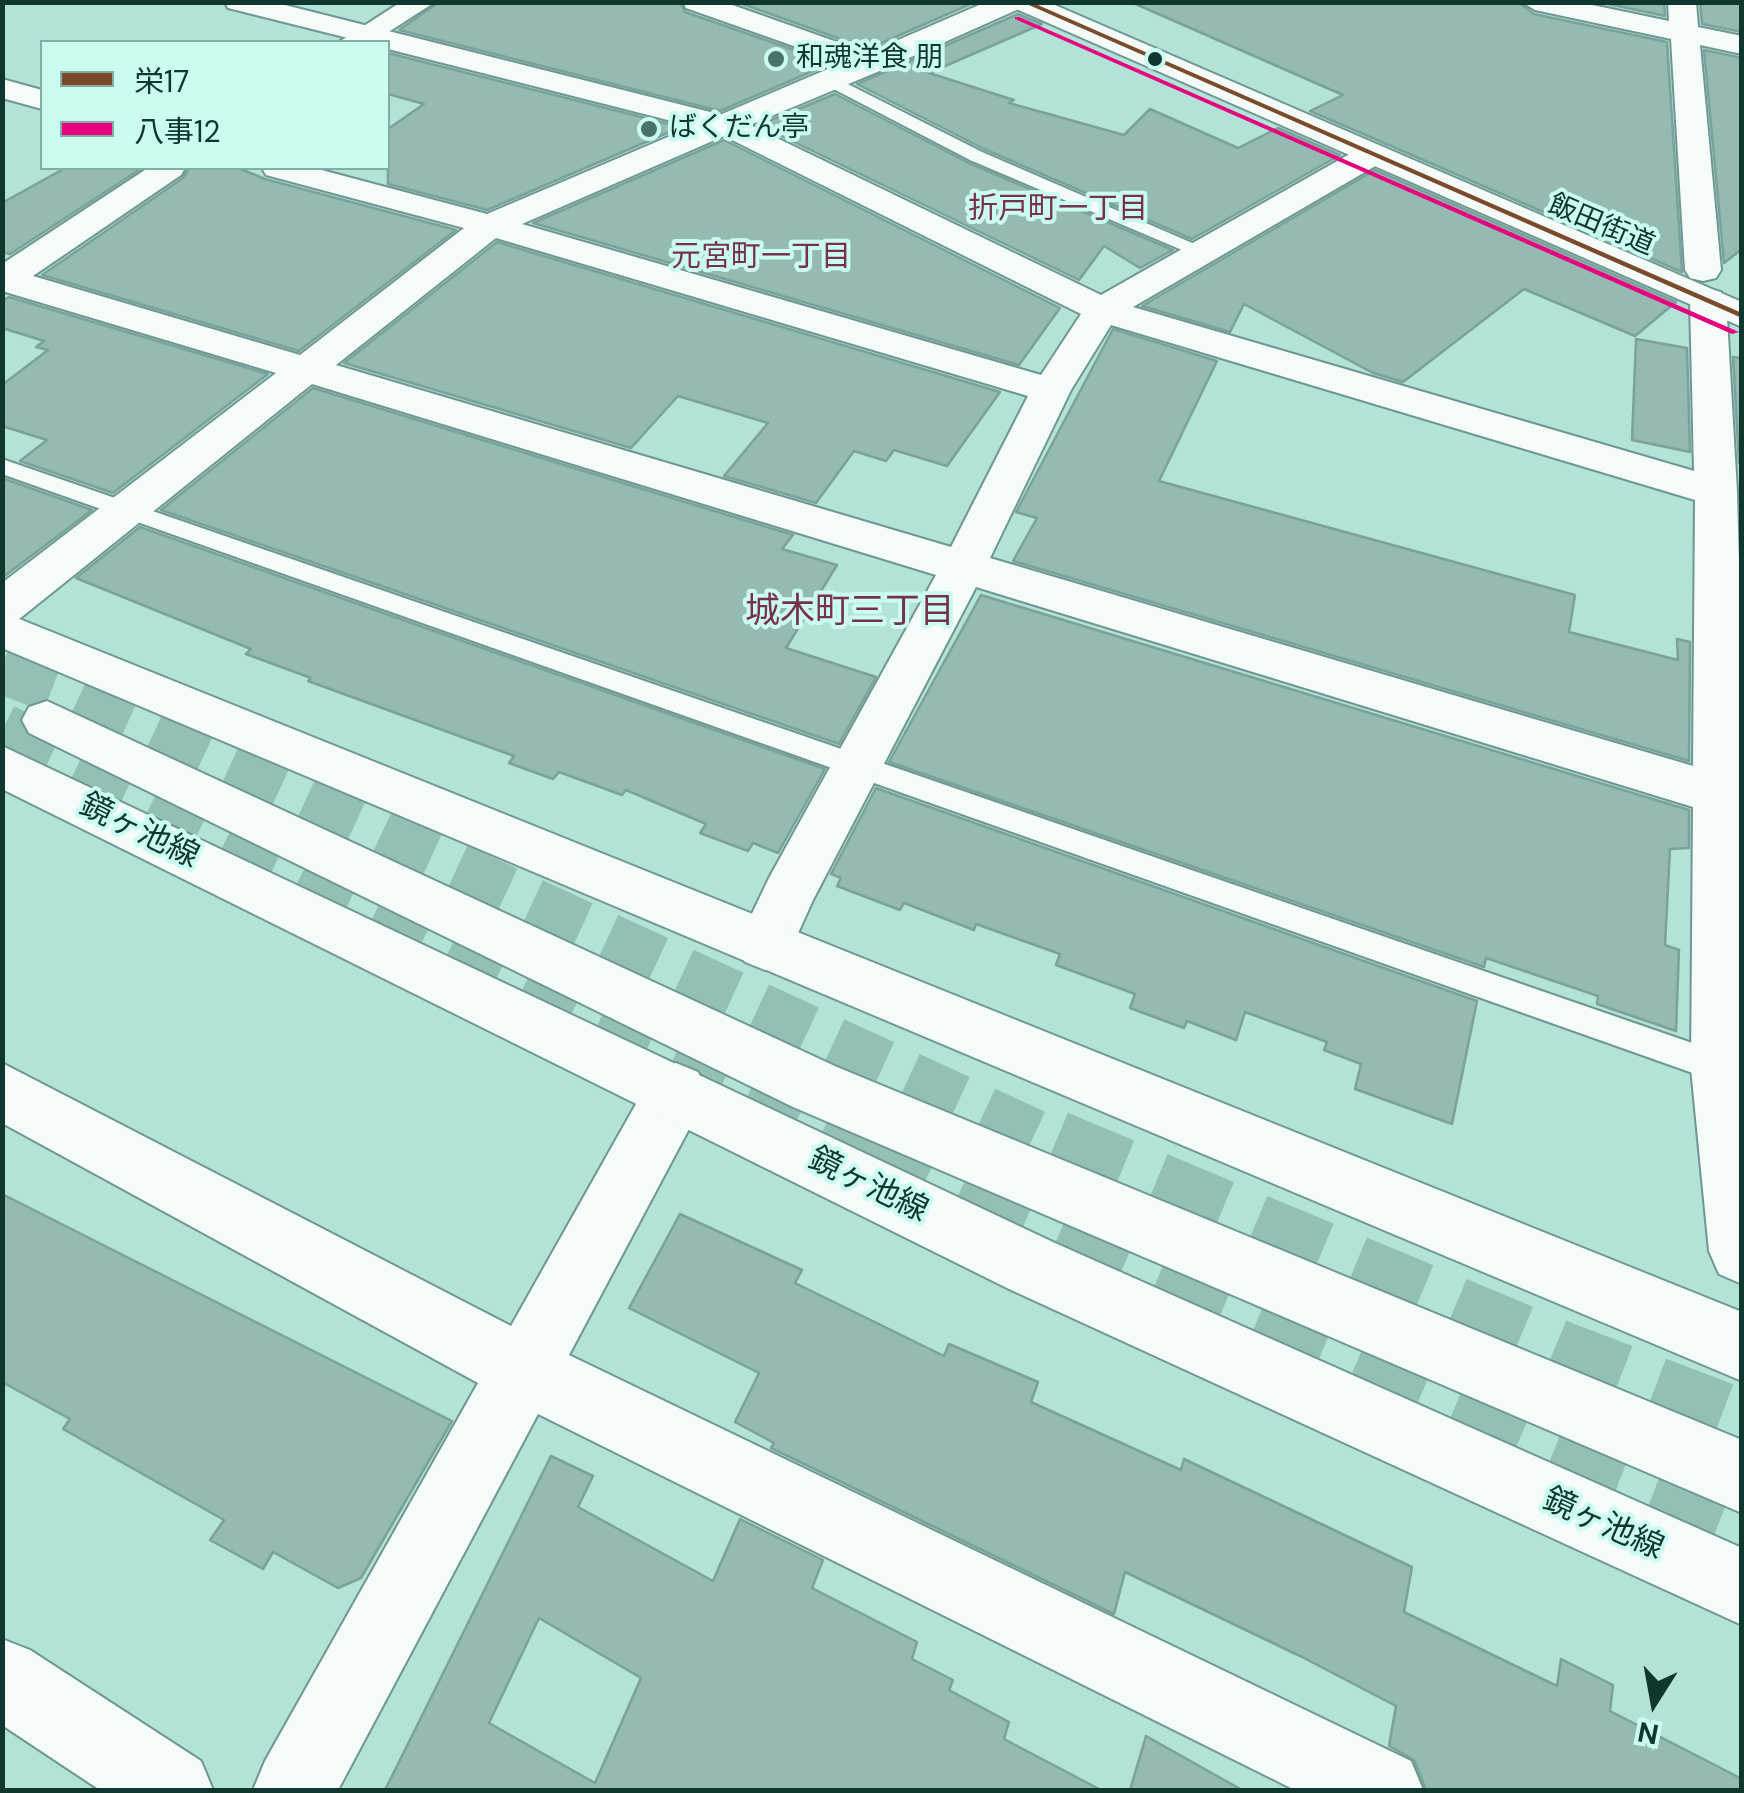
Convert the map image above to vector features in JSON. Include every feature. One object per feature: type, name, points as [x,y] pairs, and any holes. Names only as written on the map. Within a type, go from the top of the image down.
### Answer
[{"type":"main road","points":[[238,2],[359,38],[422,2]]},
{"type":"main road","points":[[696,2],[872,64]]},
{"type":"main road","points":[[2,608],[490,225],[1012,2]]},
{"type":"main road","name":"飯田街道","points":[[1024,2],[1373,154],[1723,293]]},
{"type":"main road","name":"飯田街道","points":[[1074,2],[1723,293]]},
{"type":"main road","points":[[1535,2],[1683,36],[1742,45]]},
{"type":"main road","points":[[1682,2],[1683,36],[1710,145],[1723,293],[1716,492],[1731,798],[1721,1068],[1742,1250]]},
{"type":"main road","points":[[390,45],[727,126],[1102,310],[1716,492]]},
{"type":"main road","points":[[2,88],[40,99]]},
{"type":"main road","points":[[765,946],[1051,390],[1102,310],[1373,154]]},
{"type":"main road","points":[[3,279],[166,170]]},
{"type":"main road","points":[[285,170],[490,225],[1051,390]]},
{"type":"main road","points":[[3,279],[1731,798]]},
{"type":"main road","points":[[2,630],[1742,1346]]},
{"type":"main road","points":[[47,720],[815,1087],[1742,1477]]},
{"type":"main road","name":"鏡ヶ池線","points":[[2,766],[1032,1266],[1742,1587]]},
{"type":"main road","points":[[2,1091],[524,1370],[1382,1790]]},
{"type":"main road","points":[[294,1790],[676,1092]]},
{"type":"main road","points":[[2,1678],[172,1790]]},
{"type":"lane","points":[[830,81],[976,156],[1203,252]]},
{"type":"lane","points":[[2,466],[1721,1068]]},
{"type":"building","points":[[439,2],[680,2],[685,12],[832,63],[720,111],[399,30]]},
{"type":"building","points":[[737,2],[975,2],[868,49]]},
{"type":"building","points":[[1131,2],[1518,2],[1534,14],[1667,42],[1682,272],[1310,111],[1343,95]]},
{"type":"building","points":[[1599,2],[1664,2],[1665,16]]},
{"type":"building","points":[[1700,2],[1742,2],[1742,32],[1702,24]]},
{"type":"building","points":[[1018,14],[1042,24],[929,73],[1014,100],[1009,103],[1124,135],[1150,109],[1238,148],[1278,128],[1340,155],[1192,239],[984,149],[857,84]]},
{"type":"building","points":[[1704,50],[1742,58],[1742,249],[1724,263]]},
{"type":"building","points":[[390,54],[681,127],[487,210],[388,184],[390,128],[424,104],[390,95]]},
{"type":"building","points":[[835,94],[969,163],[1173,250],[1140,268],[1104,246],[1079,280],[759,125]]},
{"type":"building","points":[[724,140],[1060,308],[1019,365],[533,223]]},
{"type":"building","points":[[61,170],[139,170],[10,254],[2,252],[2,203]]},
{"type":"building","points":[[188,170],[243,170],[456,230],[299,351],[42,275],[183,178]]},
{"type":"building","points":[[1375,170],[1676,302],[1635,336],[1524,289],[1403,382],[1373,373],[1244,304],[1230,332],[1142,306]]},
{"type":"building","points":[[497,242],[1000,392],[947,466],[894,450],[886,461],[854,451],[816,503],[724,476],[768,423],[678,396],[631,448],[344,363]]},
{"type":"building","points":[[9,297],[268,374],[113,493],[20,461],[47,440],[2,426],[2,385],[48,350],[36,347],[44,341],[2,328],[2,301]]},
{"type":"building","points":[[1113,329],[1217,361],[1159,481],[1575,595],[1569,632],[1678,660],[1677,639],[1690,642],[1689,761],[1013,561],[1037,518],[1016,512]]},
{"type":"building","points":[[1636,339],[1687,348],[1690,452],[1632,440]]},
{"type":"building","points":[[1733,357],[1742,358],[1742,463],[1739,463]]},
{"type":"building","points":[[313,388],[793,535],[782,549],[837,565],[786,648],[876,677],[839,744],[161,510]]},
{"type":"building","points":[[2,478],[92,510],[2,578]]},
{"type":"building","points":[[140,527],[825,769],[778,853],[753,843],[748,851],[700,833],[706,824],[626,790],[622,795],[559,772],[553,779],[509,763],[514,756],[308,681],[311,678],[246,654],[251,649],[76,578]]},
{"type":"building","points":[[981,595],[1689,810],[1689,848],[1670,849],[1665,945],[1679,950],[1676,1031],[1597,1004],[1598,996],[1486,958],[1484,967],[889,762]]},
{"type":"building","points":[[876,788],[1477,1001],[1452,1124],[1355,1089],[1361,1064],[1324,1050],[1327,1042],[1245,1012],[1236,1040],[1187,1021],[1184,1028],[1130,1008],[1135,994],[1056,965],[1060,954],[976,924],[974,930],[904,903],[900,910],[837,886],[841,878],[831,874]]},
{"type":"building","points":[[2,1194],[452,1421],[361,1578],[338,1588],[273,1552],[263,1569],[210,1540],[224,1520],[63,1429],[70,1419],[2,1382]]},
{"type":"building","points":[[680,1214],[802,1270],[795,1283],[944,1356],[949,1344],[1038,1382],[1031,1402],[1181,1470],[1184,1459],[1412,1567],[1404,1612],[1557,1686],[1561,1659],[1613,1685],[1610,1711],[1742,1779],[1742,1790],[1426,1790],[1414,1760],[1389,1746],[1396,1706],[1125,1572],[1114,1614],[771,1448],[774,1443],[735,1422],[759,1373],[629,1308]]},
{"type":"building","points":[[551,1456],[593,1476],[578,1507],[713,1581],[740,1519],[823,1560],[812,1588],[917,1642],[912,1659],[953,1680],[949,1690],[1009,1722],[1004,1739],[1101,1790],[385,1790]],"holes":[[[539,1618],[641,1678],[595,1783],[489,1723]]]},
{"type":"building","points":[[1146,1736],[1242,1790],[1130,1790]]},
{"type":"tunnel","points":[[2,666],[62,689],[1060,1149]]},
{"type":"tunnel","points":[[2,731],[867,1149]]},
{"type":"tunnel","points":[[862,1146],[981,1204],[1552,1446],[1742,1520]]},
{"type":"tunnel","points":[[1054,1146],[1565,1359],[1742,1426]]},
{"type":"transit line","name":"栄17","points":[[1025,2],[1742,316]]},
{"type":"transit line","name":"八事12","points":[[1017,18],[1735,332]]},
{"type":"place","name":"和魂洋食 朋","points":[[776,59]]},
{"type":"place","name":"ばくだん亭","points":[[649,129]]},
{"type":"district","name":"折戸町一丁目","points":[[1058,210]]},
{"type":"district","name":"元宮町一丁目","points":[[761,258]]},
{"type":"district","name":"城木町三丁目","points":[[850,613]]}]
